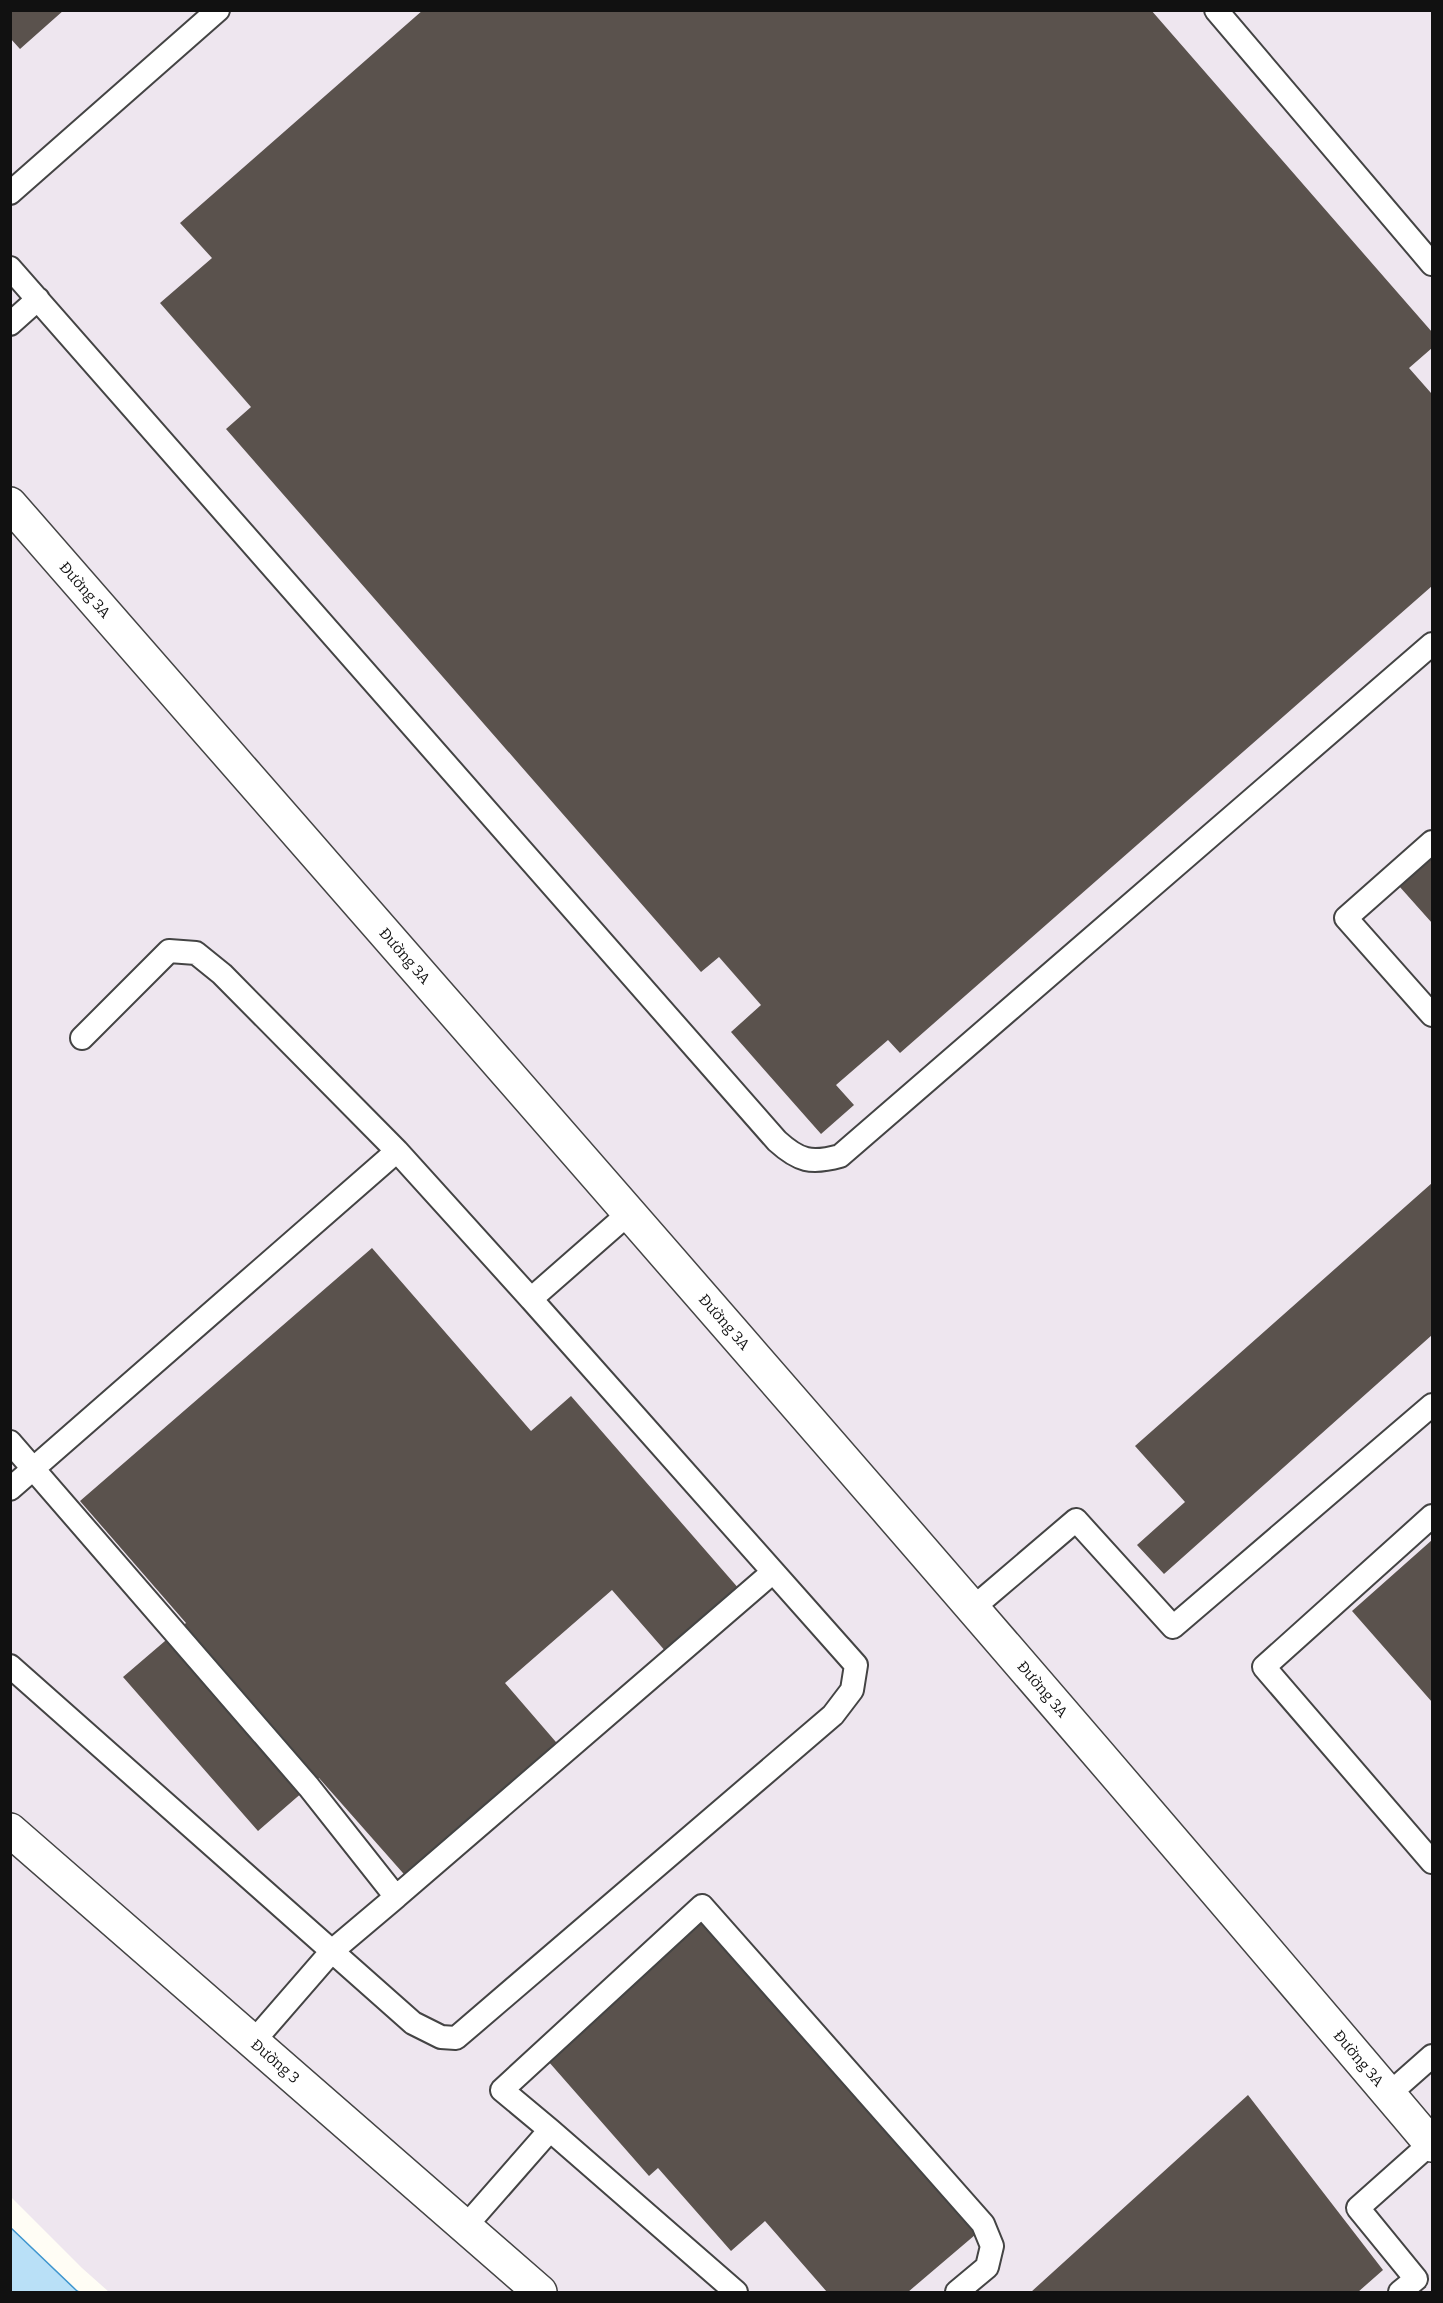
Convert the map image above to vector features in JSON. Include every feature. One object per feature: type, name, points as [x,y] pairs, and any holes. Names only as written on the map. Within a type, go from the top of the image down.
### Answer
[{"type":"street","name":"Đường 3A","points":[[10,504],[628,1214],[974,1607],[1432,2144]]},
{"type":"street","name":"Đường 3","points":[[10,1830],[540,2292]]},
{"type":"lane","points":[[10,193],[218,10]]},
{"type":"lane","points":[[1216,10],[1432,264]]},
{"type":"lane","points":[[10,268],[777,1142],[791,1154],[805,1160],[823,1161],[840,1156],[1432,644]]},
{"type":"lane","points":[[10,324],[38,300]]},
{"type":"lane","points":[[1432,842],[1346,918],[1432,1016]]},
{"type":"lane","points":[[10,1666],[413,2023],[441,2037],[456,2038],[833,1714],[852,1690],[856,1665],[397,1151],[222,974],[196,952],[169,951],[82,1038]]},
{"type":"lane","points":[[10,1489],[397,1151]]},
{"type":"lane","points":[[531,1299],[628,1214]]},
{"type":"lane","points":[[974,1607],[1076,1520],[1173,1627],[1432,1405]]},
{"type":"lane","points":[[10,1442],[309,1787],[396,1897]]},
{"type":"lane","points":[[1432,1516],[1264,1667],[1432,1863]]},
{"type":"lane","points":[[253,2042],[332,1951],[773,1572]]},
{"type":"lane","points":[[736,2292],[502,2090],[702,1906],[983,2224],[992,2246],[987,2267],[957,2292]]},
{"type":"lane","points":[[1389,2094],[1432,2056]]},
{"type":"lane","points":[[465,2227],[550,2130]]},
{"type":"lane","points":[[1400,2292],[1416,2279],[1358,2208],[1432,2144]]},
{"type":"shaded area","points":[[10,11],[1432,11],[1432,2292],[109,2292],[11,2197]]},
{"type":"water","points":[[10,2227],[77,2291],[79,2292],[11,2292]]},
{"type":"building","points":[[10,10],[64,10],[20,49],[10,38]]},
{"type":"building","points":[[423,10],[1151,10],[1432,332],[1432,348],[1409,368],[1432,392],[1432,586],[900,1053],[888,1040],[836,1085],[854,1105],[821,1134],[731,1032],[761,1005],[719,957],[701,972],[226,429],[251,407],[160,303],[212,258],[180,223]]},
{"type":"building","points":[[1432,856],[1432,923],[1399,886]]},
{"type":"building","points":[[1432,1183],[1432,1335],[1164,1574],[1137,1545],[1185,1502],[1135,1446]]},
{"type":"building","points":[[372,1248],[531,1431],[571,1396],[740,1590],[667,1653],[612,1590],[505,1683],[562,1749],[410,1881],[319,1778],[258,1831],[123,1677],[186,1623],[80,1501]]},
{"type":"building","points":[[1432,1540],[1432,1702],[1352,1611]]},
{"type":"building","points":[[705,1910],[982,2229],[908,2292],[827,2292],[765,2221],[731,2251],[658,2168],[649,2176],[541,2053]]},
{"type":"building","points":[[1248,2095],[1383,2270],[1358,2292],[1031,2292]]}]
